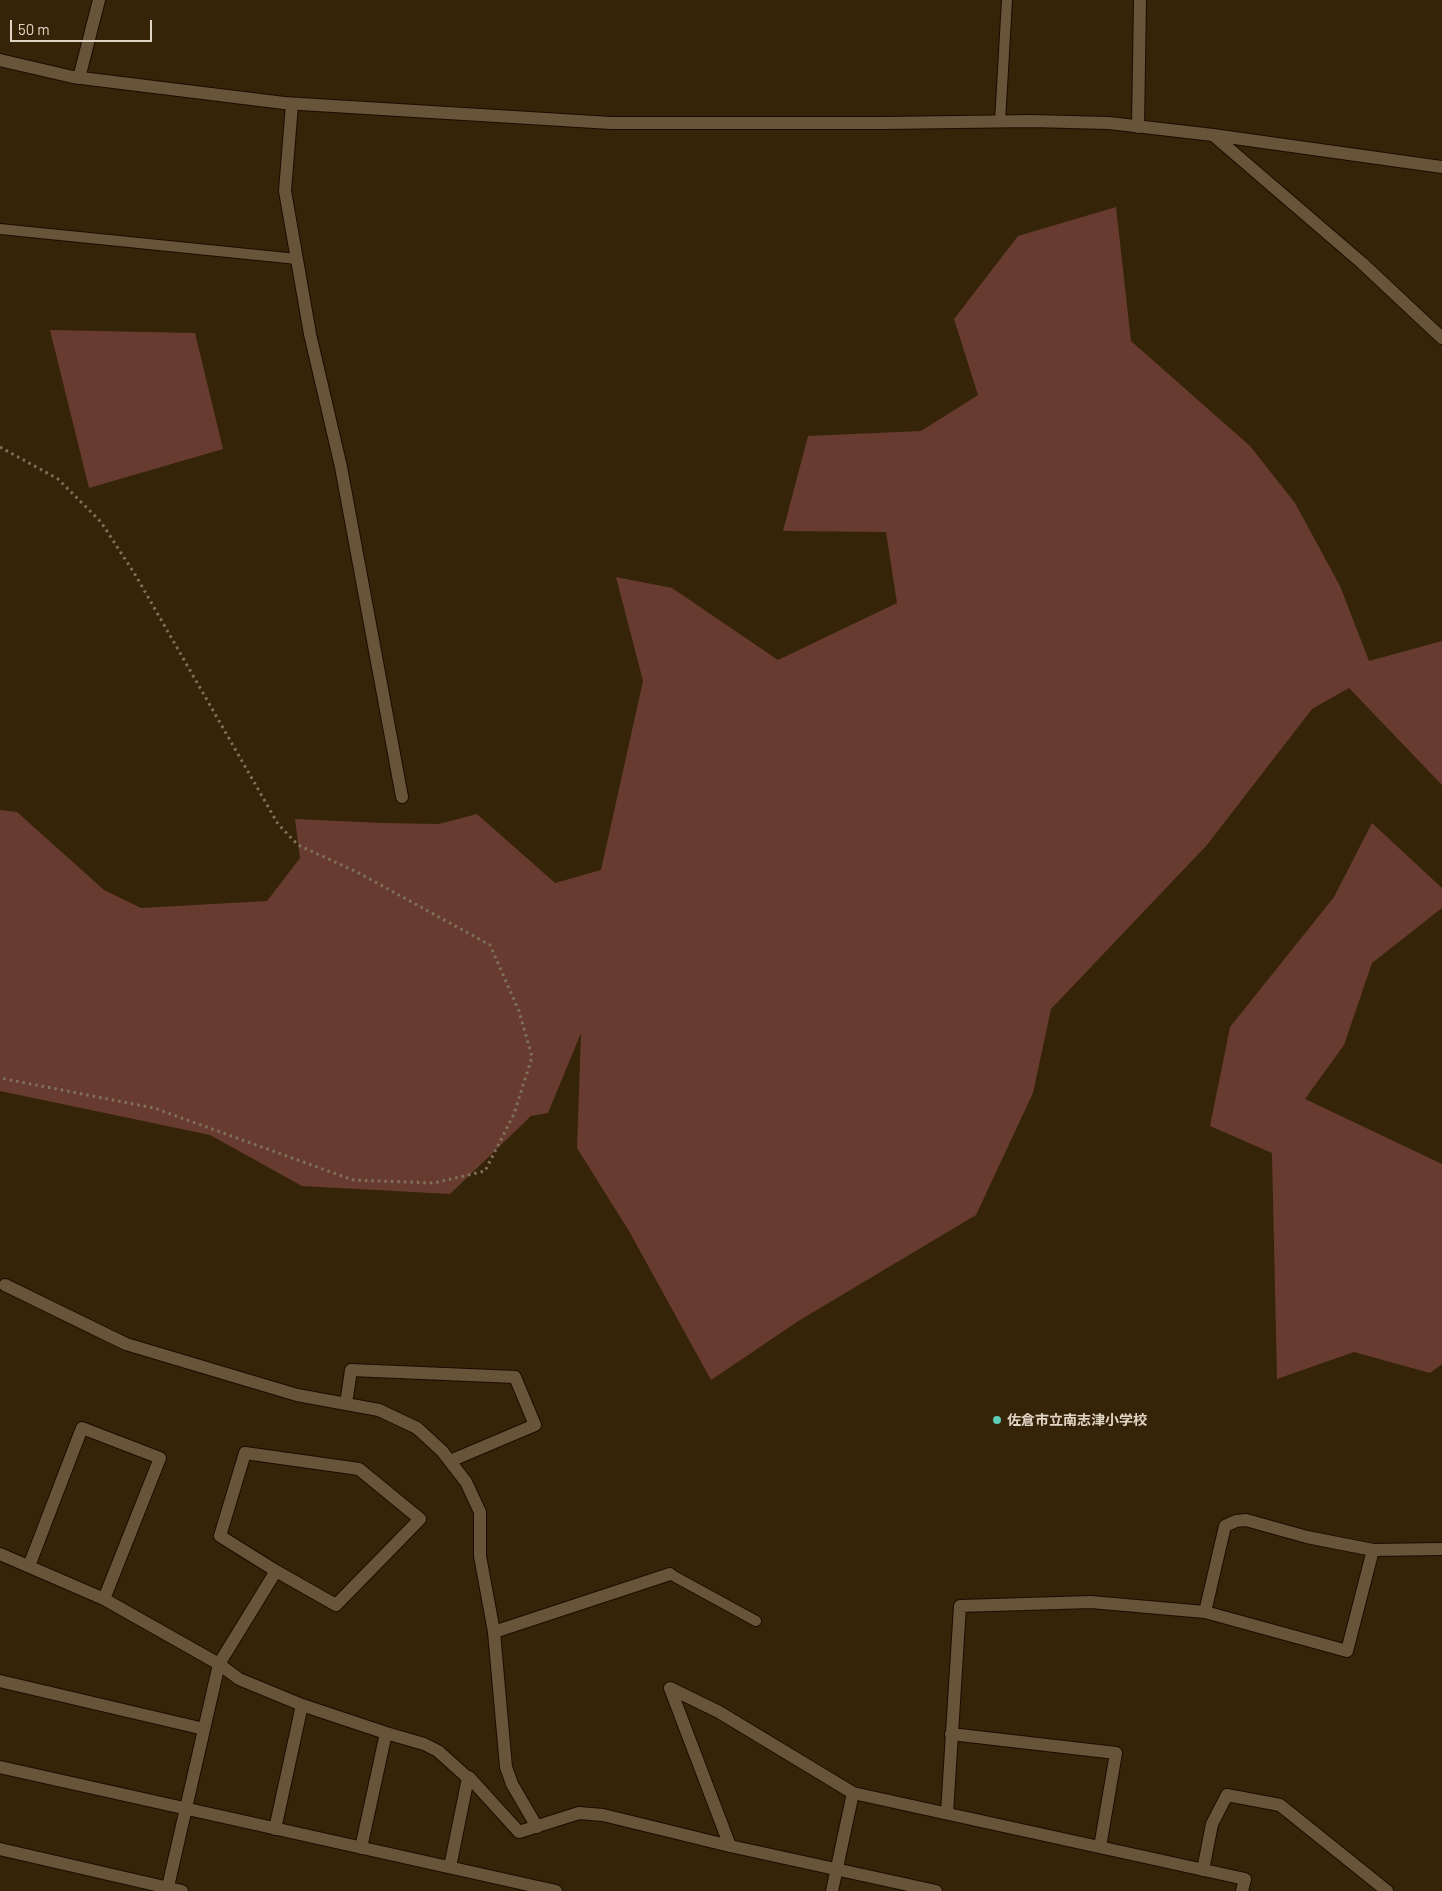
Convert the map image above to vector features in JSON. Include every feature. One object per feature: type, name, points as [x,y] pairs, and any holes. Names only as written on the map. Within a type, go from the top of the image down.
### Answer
[{"type":"street","points":[[79,78],[99,0]]},
{"type":"street","points":[[1138,126],[1140,0]]},
{"type":"street","points":[[0,60],[79,78],[292,104],[611,123],[1109,123],[1213,135],[1442,168]]},
{"type":"street","points":[[292,104],[285,191],[310,334],[341,466],[402,797]]},
{"type":"street","points":[[1213,135],[1362,263],[1442,338]]},
{"type":"street","points":[[6,1286],[126,1344],[297,1395],[379,1410],[417,1428],[442,1451],[466,1482],[480,1512],[480,1556],[494,1632],[506,1767],[512,1784],[537,1827]]},
{"type":"street","points":[[346,1404],[351,1370],[514,1377],[535,1425],[450,1461]]},
{"type":"street","points":[[29,1566],[82,1428],[160,1458],[104,1599]]},
{"type":"street","points":[[245,1452],[359,1469],[420,1519],[336,1605],[276,1571],[220,1536],[245,1452]]},
{"type":"street","points":[[1204,1612],[1225,1526],[1236,1521],[1246,1520],[1317,1539],[1373,1550],[1442,1549]]},
{"type":"street","points":[[947,1813],[960,1606],[1092,1602],[1204,1612],[1347,1651],[1373,1550]]},
{"type":"street","points":[[0,1554],[104,1599],[219,1664],[239,1679],[302,1705],[424,1744],[438,1751],[469,1777],[519,1832],[579,1814],[603,1816],[936,1891]]},
{"type":"street","points":[[167,1889],[219,1664],[276,1571]]},
{"type":"street","points":[[494,1632],[670,1574]]},
{"type":"street","points":[[0,1681],[204,1729]]},
{"type":"street","points":[[730,1846],[670,1688],[719,1712],[853,1793],[1245,1879],[1242,1891]]},
{"type":"street","points":[[275,1830],[302,1705]]},
{"type":"street","points":[[361,1848],[386,1733]]},
{"type":"street","points":[[952,1734],[1116,1753],[1100,1848]]},
{"type":"street","points":[[0,1767],[275,1830],[556,1891]]},
{"type":"street","points":[[450,1867],[468,1778]]},
{"type":"street","points":[[832,1891],[853,1793]]},
{"type":"street","points":[[1204,1870],[1212,1824],[1227,1795],[1280,1805],[1387,1891]]},
{"type":"street","points":[[0,1849],[182,1891]]},
{"type":"lane","points":[[1000,122],[1007,0]]},
{"type":"lane","points":[[0,229],[297,259]]},
{"type":"lane","points":[[670,1574],[756,1621]]},
{"type":"path","points":[[0,447],[58,479],[101,522],[136,576],[278,824],[298,845],[357,872],[490,945],[519,1011],[532,1056],[514,1114],[485,1171],[434,1183],[353,1180],[154,1108],[0,1078]]},
{"type":"shaded area","points":[[1116,207],[1131,341],[1250,446],[1295,503],[1340,586],[1369,661],[1442,641],[1442,785],[1349,688],[1312,709],[1207,845],[1051,1009],[1033,1093],[976,1215],[800,1320],[711,1380],[629,1231],[577,1148],[581,1033],[548,1113],[531,1116],[450,1194],[302,1186],[210,1135],[0,1091],[0,810],[17,812],[104,890],[141,908],[267,901],[300,858],[295,819],[439,824],[477,814],[555,883],[601,870],[643,681],[616,577],[672,588],[778,660],[897,603],[886,532],[783,531],[808,436],[921,431],[978,395],[954,319],[1018,236]]},
{"type":"shaded area","points":[[50,330],[195,333],[223,449],[89,488]]},
{"type":"shaded area","points":[[1372,823],[1442,888],[1442,908],[1372,963],[1344,1045],[1305,1099],[1442,1164],[1442,1364],[1430,1373],[1354,1352],[1277,1379],[1272,1153],[1210,1126],[1230,1027],[1334,897]]},
{"type":"place","name":"佐倉市立南志津小学校","points":[[997,1420]]}]
